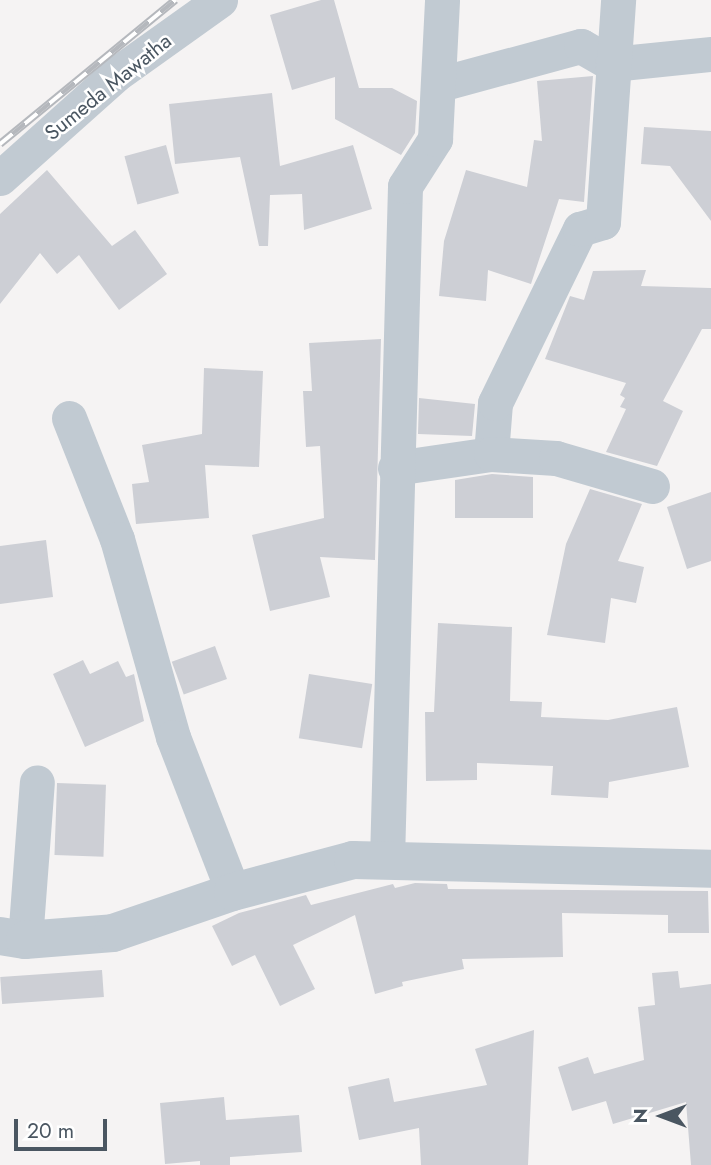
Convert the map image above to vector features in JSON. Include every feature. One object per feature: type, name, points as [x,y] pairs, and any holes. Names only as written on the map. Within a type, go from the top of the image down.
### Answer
[{"type":"street","name":"Sumeda Mawatha","points":[[0,178],[115,75],[220,0]]},
{"type":"street","points":[[387,860],[396,587],[395,468],[404,186],[435,139],[440,84],[442,0]]},
{"type":"street","points":[[491,454],[495,403],[580,229],[603,222],[618,0]]},
{"type":"street","points":[[440,84],[581,46],[612,64],[711,54]]},
{"type":"street","points":[[69,418],[117,539],[173,737],[233,892]]},
{"type":"street","points":[[395,468],[491,454],[556,458],[652,486]]},
{"type":"street","points":[[37,782],[13,938],[113,933],[233,892],[353,860],[711,869]]},
{"type":"building","points":[[321,0],[334,0],[359,88],[392,88],[417,101],[415,133],[401,155],[335,119],[335,77],[292,90],[270,15]]},
{"type":"building","points":[[593,76],[584,202],[559,199],[531,284],[488,270],[486,301],[439,296],[444,241],[466,170],[527,187],[534,140],[542,141],[537,81]]},
{"type":"building","points":[[272,93],[280,166],[353,145],[372,209],[304,230],[302,194],[270,195],[268,246],[259,246],[240,157],[175,164],[169,104]]},
{"type":"building","points":[[644,127],[711,131],[711,221],[670,166],[641,164]]},
{"type":"building","points":[[166,145],[179,193],[137,204],[124,156]]},
{"type":"building","points":[[47,170],[112,246],[135,230],[167,274],[119,310],[79,255],[57,274],[40,253],[0,304],[0,214]]},
{"type":"building","points":[[646,270],[641,286],[711,288],[711,329],[702,329],[663,401],[683,411],[657,466],[606,452],[626,409],[620,407],[625,398],[620,395],[626,383],[545,359],[570,296],[584,300],[593,271]]},
{"type":"building","points":[[381,339],[375,560],[320,557],[330,597],[270,611],[252,535],[324,518],[320,446],[306,447],[303,391],[312,391],[309,343]]},
{"type":"building","points":[[204,368],[263,371],[259,467],[205,465],[209,518],[136,524],[132,484],[149,482],[142,445],[202,434]]},
{"type":"building","points":[[419,398],[475,404],[472,436],[418,434]]},
{"type":"building","points":[[492,474],[533,477],[533,518],[455,518],[455,480]]},
{"type":"building","points":[[590,489],[642,504],[618,561],[644,567],[636,603],[611,598],[605,643],[547,635],[566,544]]},
{"type":"building","points":[[711,492],[711,561],[687,569],[667,507]]},
{"type":"building","points":[[46,540],[53,597],[0,604],[0,546]]},
{"type":"building","points":[[438,623],[512,627],[510,701],[542,702],[541,717],[608,720],[677,707],[689,767],[609,782],[608,798],[551,795],[553,766],[477,763],[477,780],[426,781],[425,712],[434,712]]},
{"type":"building","points":[[215,646],[227,679],[184,695],[172,662]]},
{"type":"building","points":[[83,660],[90,674],[118,661],[126,677],[134,674],[144,721],[85,747],[53,674]]},
{"type":"building","points":[[309,674],[372,684],[362,748],[299,738]]},
{"type":"building","points":[[57,783],[106,785],[103,857],[54,855]]},
{"type":"building","points":[[415,883],[447,884],[448,889],[708,891],[709,933],[668,933],[668,915],[562,913],[563,957],[462,959],[464,969],[402,982],[403,986],[375,994],[355,915],[293,945],[315,989],[280,1006],[255,955],[232,966],[212,926],[239,913],[306,895],[311,905],[393,884],[395,888]]},
{"type":"building","points":[[102,970],[104,997],[2,1004],[0,977]]},
{"type":"building","points":[[678,971],[680,988],[711,984],[711,1165],[691,1165],[686,1102],[613,1124],[606,1101],[572,1111],[558,1067],[588,1057],[594,1074],[644,1060],[638,1007],[655,1005],[652,973]]},
{"type":"building","points":[[534,1030],[528,1165],[421,1165],[419,1128],[359,1140],[348,1087],[389,1078],[394,1102],[487,1085],[475,1049]]},
{"type":"building","points":[[224,1097],[226,1120],[299,1115],[302,1152],[230,1157],[230,1165],[200,1165],[200,1161],[165,1164],[160,1103]]},
{"type":"railway","points":[[0,144],[175,0]]}]
